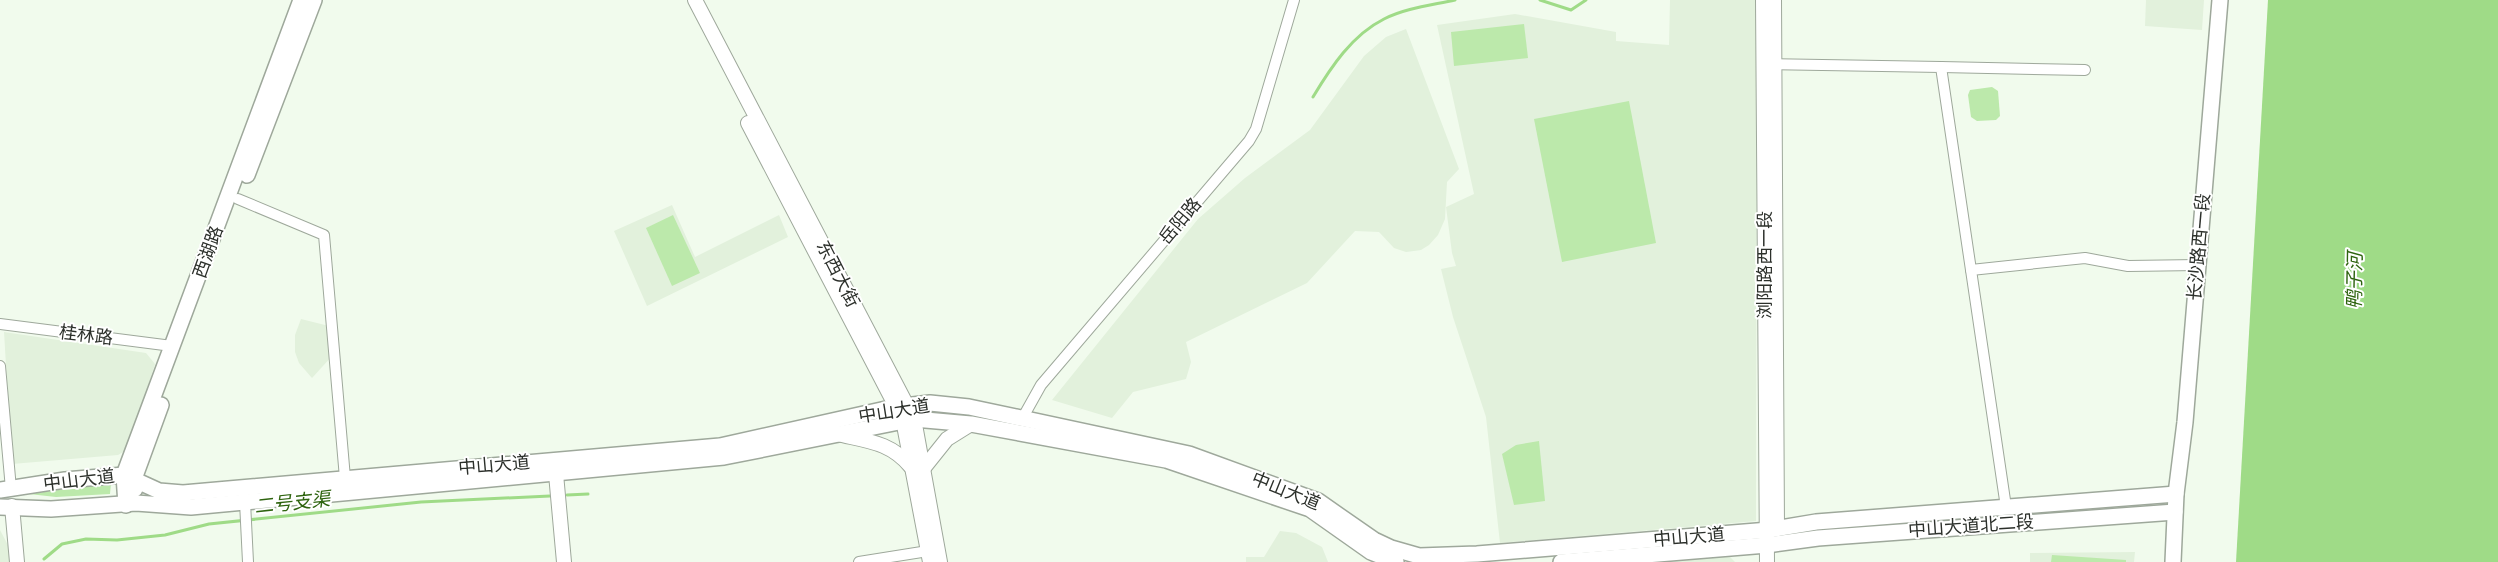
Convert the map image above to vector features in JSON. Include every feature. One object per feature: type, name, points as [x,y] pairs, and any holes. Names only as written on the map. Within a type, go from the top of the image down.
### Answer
[{"type":"main road","name":"西湖路","points":[[131,504],[129,477],[172,346],[301,0]]},
{"type":"main road","name":"西湖路","points":[[129,477],[191,322],[314,0]]},
{"type":"main road","name":"长沙路西一段","points":[[2173,562],[2176,494],[2185,422],[2220,0]]},
{"type":"main road","name":"中山大道","points":[[5,489],[66,480],[129,477],[159,491],[183,493],[345,478],[724,457],[837,434],[930,404],[969,408],[1188,454],[1318,501],[1372,551]]},
{"type":"main road","name":"中山大道","points":[[6,506],[51,509],[131,504],[191,507],[245,515],[556,466],[720,446],[904,413],[1166,460],[1310,509],[1372,551],[1396,562]]},
{"type":"main road","name":"中山大道北二段","points":[[1771,535],[1816,522],[2176,494]]},
{"type":"main road","name":"中山大道北二段","points":[[1771,535],[1818,538],[2175,512]]},
{"type":"main road","name":"中山大道","points":[[1372,551],[1390,548],[1419,556],[1442,557],[1771,535]]},
{"type":"main road","name":"中山大道","points":[[1561,562],[1771,535]]},
{"type":"street","name":"东西大街","points":[[685,0],[904,413]]},
{"type":"street","name":"东西大街","points":[[695,0],[904,413],[940,562]]},
{"type":"street","name":"岳阳路","points":[[1022,419],[1041,385],[1249,140],[1256,129],[1294,0]]},
{"type":"street","name":"浏阳路西一段","points":[[1763,0],[1769,64],[1771,535],[1767,562]]},
{"type":"street","points":[[1774,0],[1769,64],[2085,70]]},
{"type":"street","points":[[1940,67],[2006,507]]},
{"type":"street","points":[[238,199],[324,235],[345,478]]},
{"type":"street","points":[[1971,270],[2085,258],[2128,266],[2198,265]]},
{"type":"street","name":"桂林路","points":[[0,324],[172,346]]},
{"type":"street","points":[[0,366],[5,489]]},
{"type":"street","points":[[837,434],[887,446],[918,469],[947,440],[971,424]]},
{"type":"street","points":[[556,466],[564,562]]},
{"type":"street","name":"东西大街","points":[[918,469],[929,556]]},
{"type":"street","points":[[6,506],[17,562]]},
{"type":"street","points":[[245,515],[248,562]]},
{"type":"street","points":[[859,562],[929,556]]},
{"type":"shaded area","points":[[1670,0],[1757,0],[1756,521],[1500,543],[1486,417],[1453,317],[1441,269],[1456,266],[1452,253],[1446,207],[1474,194],[1437,25],[1515,14],[1616,32],[1616,41],[1669,45]]},
{"type":"shaded area","points":[[2146,0],[2204,0],[2202,30],[2145,26]]},
{"type":"shaded area","points":[[1524,24],[1528,58],[1454,66],[1451,32]]},
{"type":"shaded area","points":[[1406,29],[1459,169],[1447,182],[1445,219],[1438,235],[1429,245],[1421,250],[1406,252],[1394,248],[1379,232],[1355,231],[1307,283],[1186,342],[1191,362],[1186,379],[1133,392],[1112,418],[1052,400],[1198,219],[1245,178],[1310,130],[1364,56],[1386,37]]},
{"type":"shaded area","points":[[1992,87],[1998,91],[2000,116],[1996,120],[1977,121],[1971,117],[1968,95],[1970,90]]},
{"type":"shaded area","points":[[1629,101],[1656,243],[1562,262],[1534,119]]},
{"type":"shaded area","points":[[672,205],[695,257],[779,215],[788,237],[647,306],[614,231]]},
{"type":"shaded area","points":[[673,215],[700,273],[672,286],[646,228]]},
{"type":"shaded area","points":[[301,319],[329,326],[332,356],[312,378],[299,363],[295,352],[295,335]]},
{"type":"shaded area","points":[[4,332],[146,353],[155,364],[128,449],[118,455],[12,464]]},
{"type":"shaded area","points":[[1539,441],[1545,501],[1514,505],[1502,454],[1516,445]]},
{"type":"shaded area","points":[[111,483],[110,494],[56,497],[29,494]]},
{"type":"shaded area","points":[[0,530],[10,549],[11,562],[0,562]]},
{"type":"shaded area","points":[[1280,531],[1296,533],[1322,547],[1328,562],[1246,562],[1246,557],[1264,557]]},
{"type":"shaded area","points":[[2135,552],[2134,562],[2030,562],[2030,553]]},
{"type":"shaded area","points":[[1728,555],[1735,562],[1637,562]]},
{"type":"shaded area","points":[[2052,555],[2126,560],[2126,562],[2051,562]]},
{"type":"water","name":"鸭子河","points":[[2268,0],[2498,0],[2498,562],[2236,562]]},
{"type":"waterway","name":"二号支渠","points":[[1313,97],[1343,53],[1372,26],[1401,12],[1455,0]]},
{"type":"waterway","name":"二号支渠","points":[[1540,0],[1571,10],[1586,0]]},
{"type":"waterway","name":"二号支渠","points":[[567,495],[588,494]]},
{"type":"waterway","name":"二号支渠","points":[[44,559],[62,544],[86,539],[117,540],[165,535],[209,524],[421,502],[550,496]]}]
